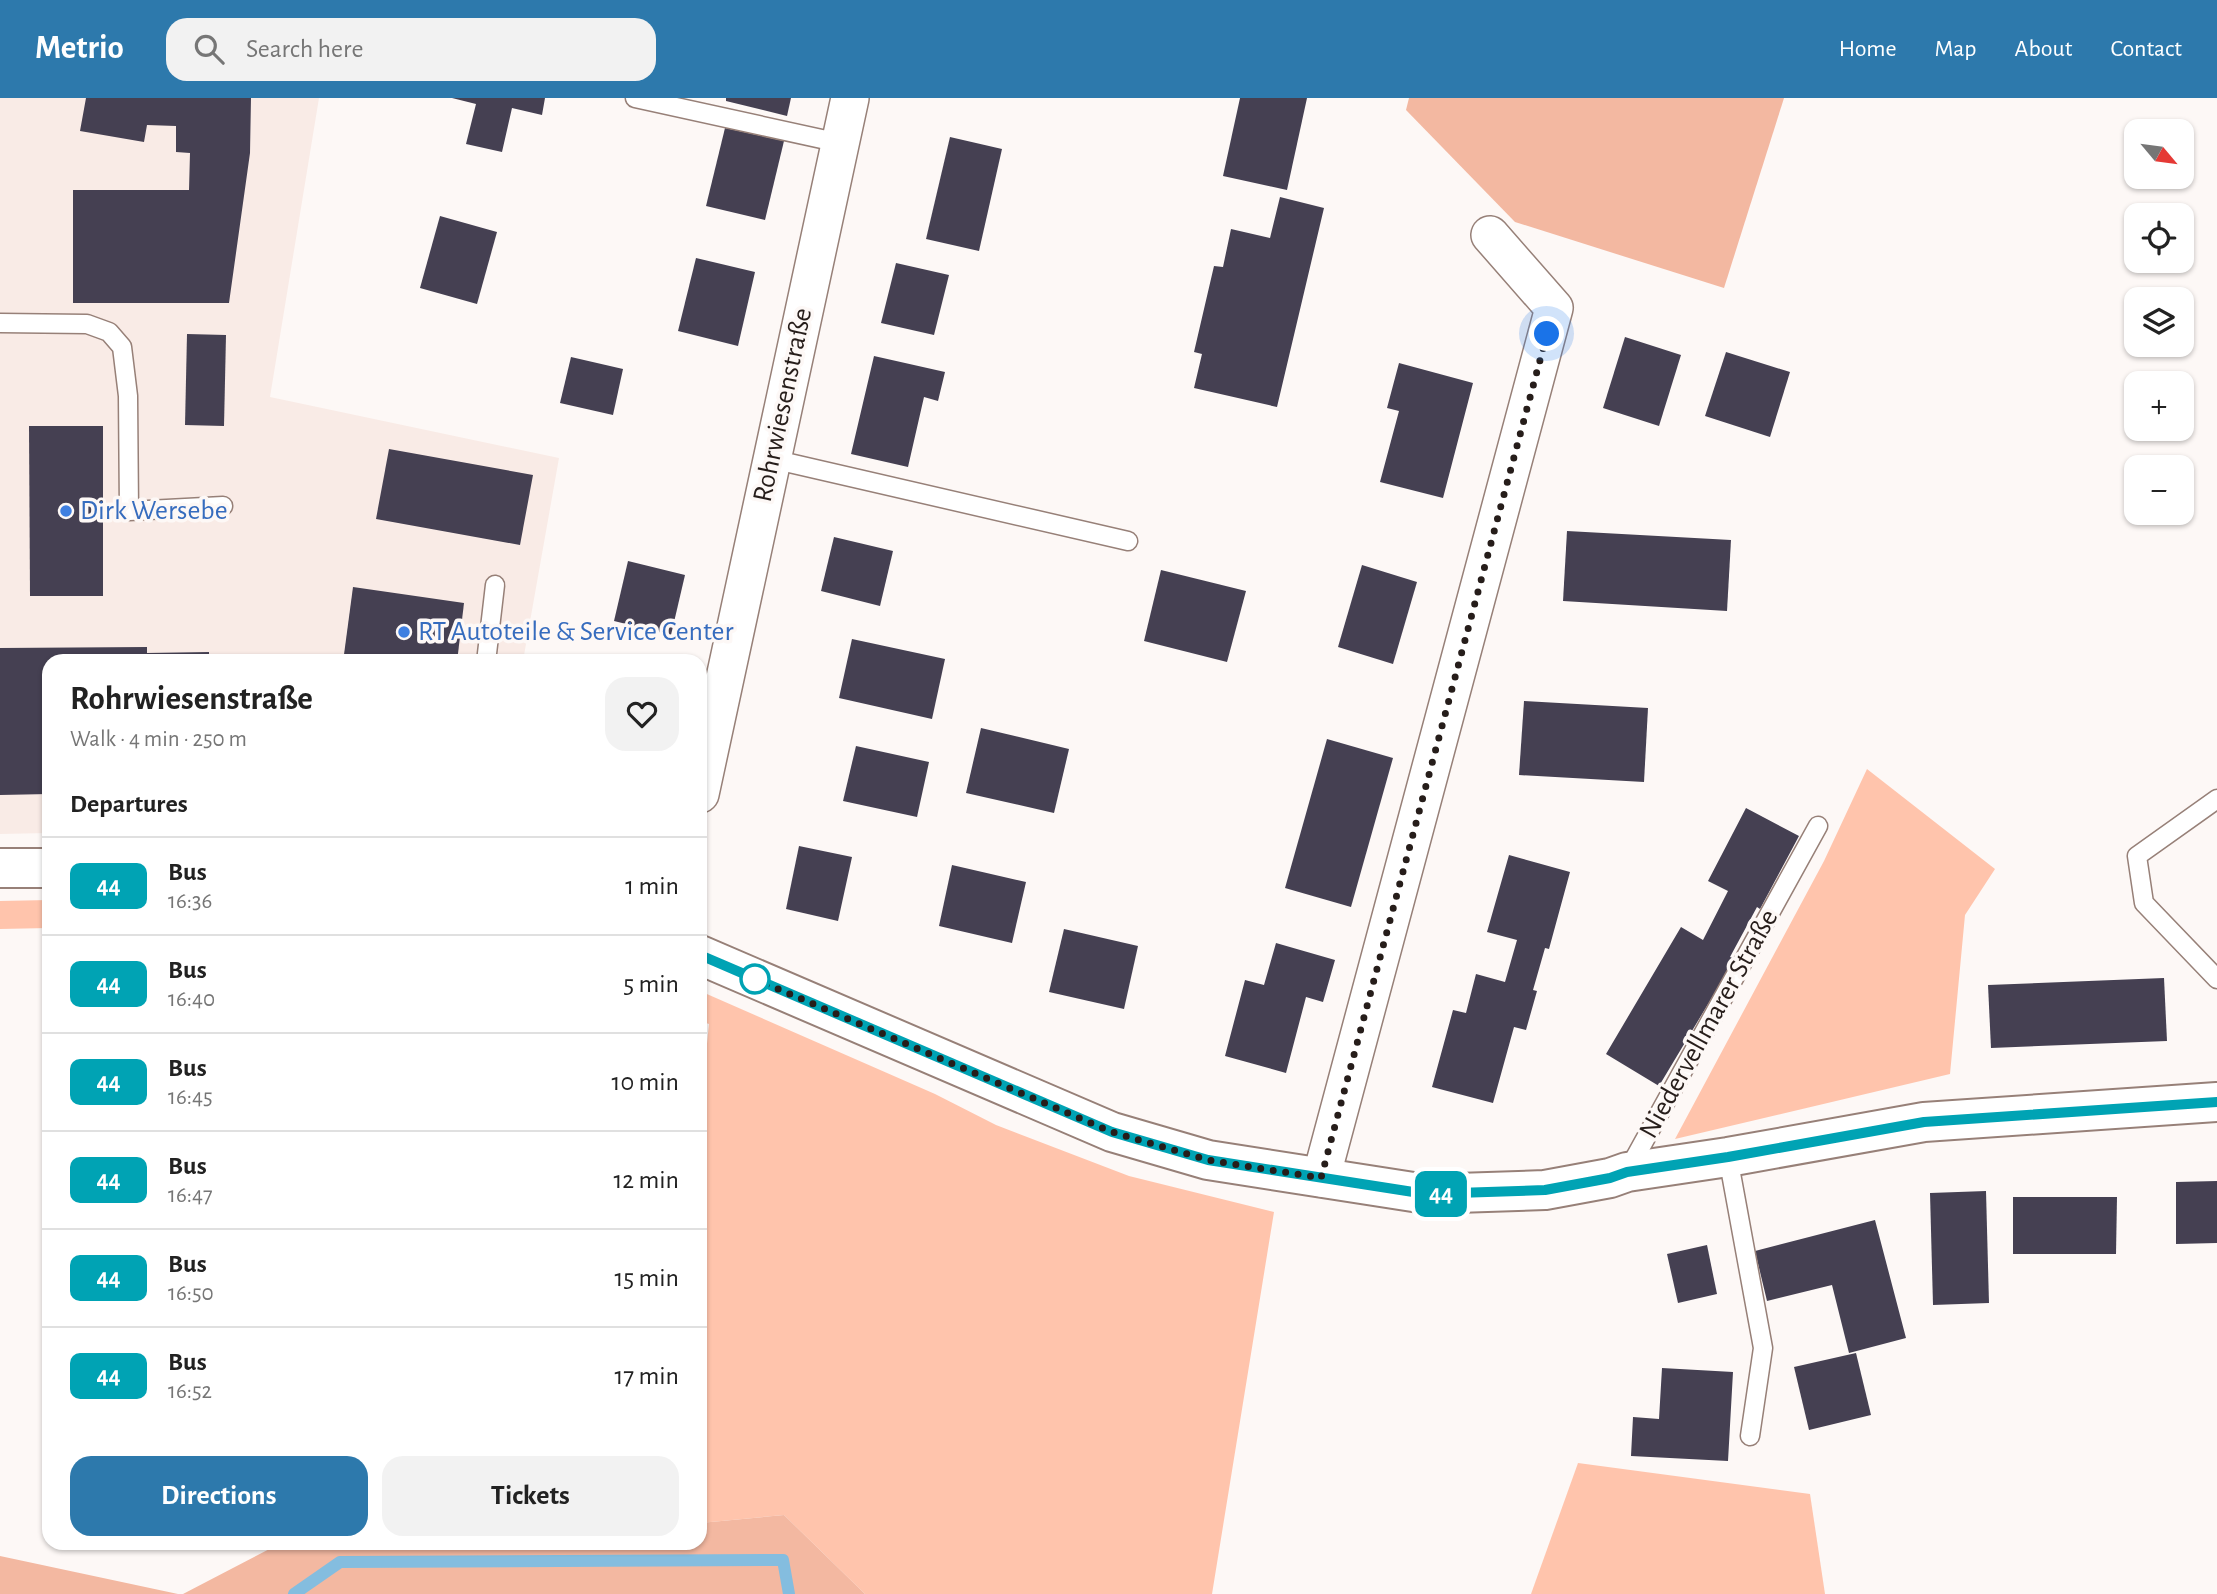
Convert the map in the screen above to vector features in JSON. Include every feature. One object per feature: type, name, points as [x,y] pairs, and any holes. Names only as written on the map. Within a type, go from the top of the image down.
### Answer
[{"type":"main road","points":[[0,869],[42,868]]},
{"type":"main road","name":"Niedervellmarer Straße","points":[[707,958],[1112,1132],[1208,1160],[1426,1194],[1545,1190],[1610,1178],[1627,1172]]},
{"type":"main road","points":[[1627,1172],[1924,1122],[2217,1102]]},
{"type":"street","name":"Rohrwiesenstraße","points":[[707,762],[849,98]]},
{"type":"street","points":[[1321,1178],[1554,308],[1490,235]]},
{"type":"lane","points":[[635,98],[840,143]]},
{"type":"lane","points":[[0,323],[87,324],[109,332],[122,347],[128,396],[129,511],[223,506]]},
{"type":"lane","points":[[772,460],[1128,541]]},
{"type":"lane","points":[[487,654],[495,585]]},
{"type":"lane","points":[[2217,799],[2137,856],[2144,903],[2217,979]]},
{"type":"lane","name":"Niedervellmarer Straße","points":[[1627,1172],[1818,826]]},
{"type":"lane","points":[[1728,1157],[1763,1348],[1750,1436]]},
{"type":"shaded area","points":[[0,98],[319,98],[270,397],[559,458],[524,654],[42,654],[42,833],[0,834]]},
{"type":"shaded area","points":[[1409,98],[1784,98],[1724,288],[1515,222],[1406,110]]},
{"type":"shaded area","points":[[1867,769],[1995,869],[1965,915],[1950,1074],[1675,1139],[1824,861]]},
{"type":"shaded area","points":[[42,900],[42,928],[0,929],[0,901]]},
{"type":"shaded area","points":[[707,994],[935,1094],[996,1125],[1129,1176],[1274,1212],[1212,1594],[865,1594],[784,1515],[707,1522]]},
{"type":"shaded area","points":[[1578,1463],[1810,1494],[1825,1594],[1531,1594]]},
{"type":"shaded area","points":[[784,1515],[865,1594],[183,1594],[267,1550],[707,1550],[707,1522]]},
{"type":"shaded area","points":[[0,1556],[178,1594],[0,1594]]},
{"type":"building","points":[[86,98],[251,98],[250,153],[229,303],[73,303],[73,190],[189,190],[190,153],[176,152],[176,126],[147,125],[144,142],[80,131]]},
{"type":"building","points":[[452,98],[545,98],[542,115],[512,108],[502,152],[466,144],[476,104]]},
{"type":"building","points":[[726,98],[791,98],[787,116],[726,101]]},
{"type":"building","points":[[1240,98],[1307,98],[1287,190],[1223,176]]},
{"type":"building","points":[[725,128],[784,141],[765,220],[706,206]]},
{"type":"building","points":[[950,137],[1002,149],[979,251],[926,239]]},
{"type":"building","points":[[1280,197],[1324,208],[1277,407],[1194,388],[1202,354],[1194,352],[1214,266],[1223,267],[1231,229],[1270,238]]},
{"type":"building","points":[[440,216],[497,232],[477,304],[420,288]]},
{"type":"building","points":[[696,258],[755,272],[738,346],[678,331]]},
{"type":"building","points":[[896,263],[949,275],[934,335],[881,323]]},
{"type":"building","points":[[187,334],[226,335],[224,426],[185,425]]},
{"type":"building","points":[[1625,337],[1681,355],[1659,426],[1603,408]]},
{"type":"building","points":[[1726,352],[1790,372],[1770,437],[1705,416]]},
{"type":"building","points":[[874,356],[945,372],[938,401],[924,397],[908,467],[851,454]]},
{"type":"building","points":[[571,357],[623,369],[613,415],[560,403]]},
{"type":"building","points":[[1399,363],[1473,383],[1443,498],[1380,482],[1399,411],[1387,408]]},
{"type":"building","name":"Dirk Wersebe","points":[[29,426],[103,426],[103,596],[30,596]]},
{"type":"building","points":[[389,449],[533,475],[520,545],[376,519]]},
{"type":"building","points":[[1567,531],[1731,540],[1727,611],[1563,601]]},
{"type":"building","points":[[834,537],[893,551],[880,606],[821,591]]},
{"type":"building","points":[[628,561],[685,575],[671,635],[614,621]]},
{"type":"building","points":[[1362,565],[1417,582],[1393,664],[1338,647]]},
{"type":"building","points":[[1161,570],[1246,591],[1227,662],[1144,641]]},
{"type":"building","name":"RT Autoteile & Service Center","points":[[353,587],[464,603],[458,654],[344,654]]},
{"type":"building","points":[[852,639],[945,659],[932,719],[839,698]]},
{"type":"building","points":[[147,647],[147,653],[209,654],[42,654],[42,794],[0,795],[0,648]]},
{"type":"building","points":[[1524,701],[1648,708],[1644,782],[1519,775]]},
{"type":"building","points":[[981,728],[1069,749],[1054,813],[966,793]]},
{"type":"building","points":[[1327,739],[1393,758],[1351,907],[1285,888]]},
{"type":"building","points":[[856,746],[929,762],[917,817],[843,801]]},
{"type":"building","points":[[1746,808],[1799,836],[1760,909],[1757,907],[1730,957],[1735,959],[1659,1086],[1606,1054],[1681,927],[1703,940],[1728,891],[1708,881]]},
{"type":"building","points":[[799,846],[852,857],[838,921],[786,909]]},
{"type":"building","points":[[1509,855],[1570,872],[1549,949],[1545,948],[1533,990],[1537,991],[1526,1030],[1514,1027],[1493,1103],[1432,1087],[1453,1010],[1466,1013],[1476,974],[1505,982],[1517,940],[1487,932]]},
{"type":"building","points":[[952,865],[1026,882],[1012,943],[939,926]]},
{"type":"building","points":[[1064,929],[1138,946],[1124,1009],[1049,992]]},
{"type":"building","points":[[1276,943],[1335,960],[1323,1002],[1306,997],[1286,1073],[1225,1056],[1245,980],[1264,985]]},
{"type":"building","points":[[2164,978],[2167,1041],[1991,1048],[1988,985]]},
{"type":"building","points":[[2217,1181],[2217,1243],[2176,1244],[2176,1182]]},
{"type":"building","points":[[1986,1191],[1989,1303],[1933,1305],[1930,1193]]},
{"type":"building","points":[[2013,1197],[2117,1197],[2116,1254],[2013,1254]]},
{"type":"building","points":[[1875,1220],[1906,1338],[1849,1353],[1832,1285],[1767,1301],[1755,1251]]},
{"type":"building","points":[[1707,1245],[1717,1294],[1678,1303],[1667,1254]]},
{"type":"building","points":[[1856,1353],[1871,1415],[1809,1430],[1794,1367]]},
{"type":"building","points":[[1662,1368],[1733,1372],[1728,1461],[1631,1456],[1633,1417],[1659,1419]]},
{"type":"waterway","points":[[294,1594],[340,1562],[783,1560],[789,1594]]},
{"type":"bus line","name":"44","points":[[707,958],[1112,1132],[1208,1160],[1426,1194],[1545,1190],[1610,1178],[1627,1172],[1924,1122],[2217,1102]]},
{"type":"place","name":"Dirk Wersebe","points":[[66,511]]},
{"type":"place","name":"RT Autoteile & Service Center","points":[[404,632]]},
{"type":"route","points":[[755,979],[1112,1132],[1208,1160],[1321,1178],[1547,334]]}]
